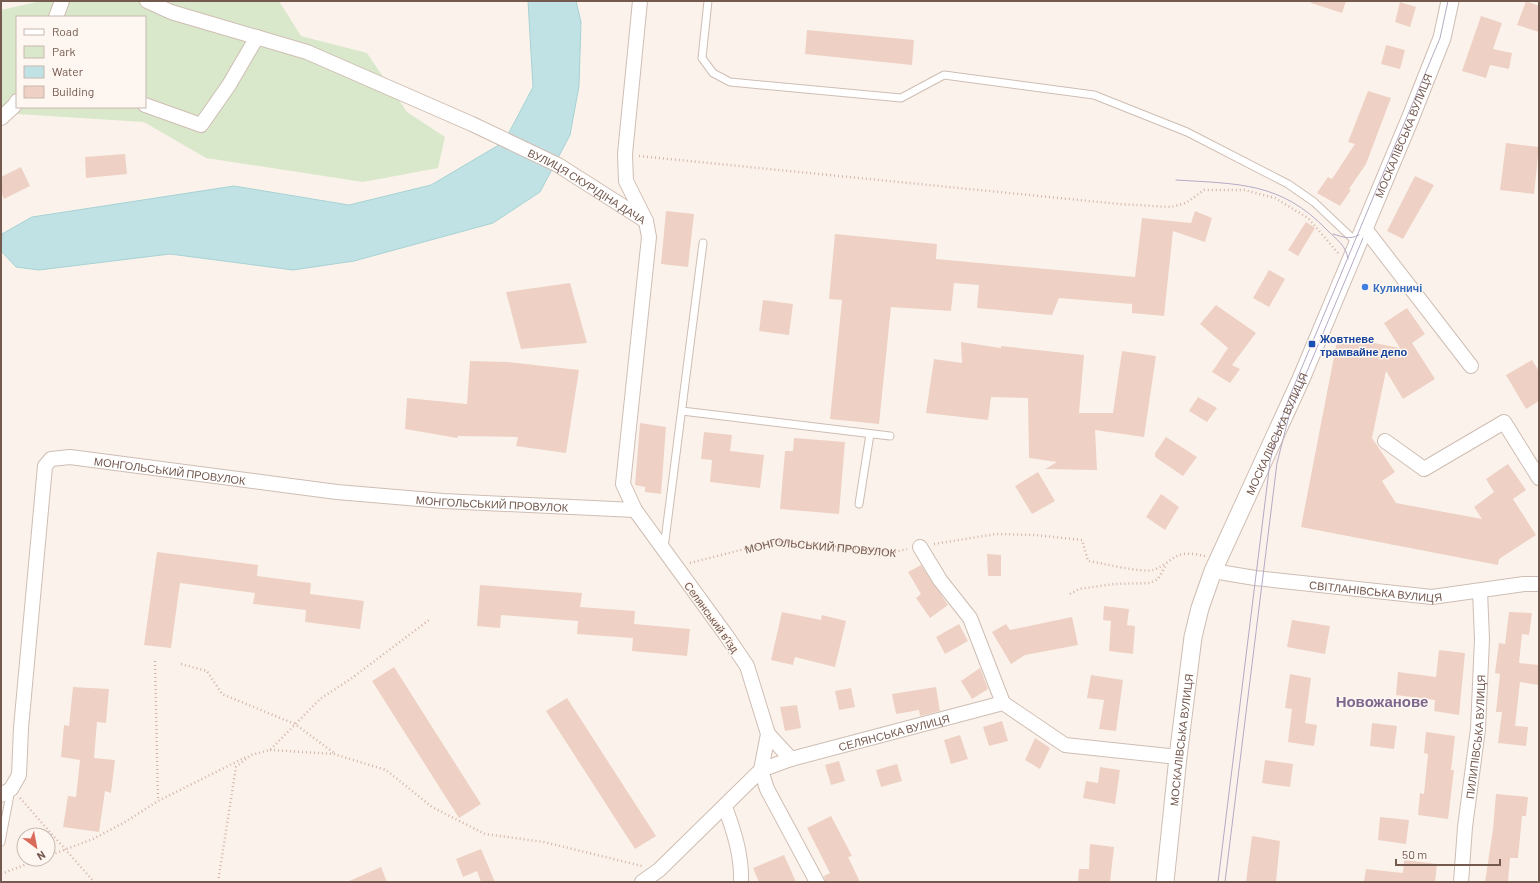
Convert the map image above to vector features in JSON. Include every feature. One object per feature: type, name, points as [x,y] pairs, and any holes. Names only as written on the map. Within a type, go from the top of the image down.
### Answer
[{"type":"street","points":[[56,16],[62,1]]},
{"type":"street","name":"ВУЛИЦЯ СКУРІДІНА ДАЧА","points":[[147,1],[171,12],[307,52],[472,124],[558,165],[646,221],[649,237],[623,484],[635,510]]},
{"type":"street","points":[[640,1],[625,154],[626,181],[646,221]]},
{"type":"street","name":"МОСКАЛІВСЬКА ВУЛИЦЯ","points":[[1165,882],[1178,757],[1193,637],[1200,608],[1216,565],[1301,379],[1357,245],[1441,41],[1450,1]]},
{"type":"street","points":[[146,106],[201,125],[229,85],[257,37]]},
{"type":"street","points":[[1,118],[16,103]]},
{"type":"street","points":[[1366,230],[1471,366]]},
{"type":"street","points":[[1385,441],[1424,469],[1504,422],[1539,478]]},
{"type":"street","name":"МОНГОЛЬСЬКИЙ ПРОВУЛОК","points":[[6,792],[19,775],[21,728],[45,466],[51,459],[70,457],[336,492],[436,501],[635,510]]},
{"type":"street","name":"Селянський вʼїзд","points":[[635,510],[747,666],[768,734],[792,759]]},
{"type":"street","points":[[920,547],[940,580],[970,618],[1003,703],[1065,745],[1178,757]]},
{"type":"street","name":"СВІТЛАНІВСЬКА ВУЛИЦЯ","points":[[1216,565],[1255,578],[1432,597],[1524,584],[1539,584]]},
{"type":"street","name":"ПИЛИПІВСЬКА ВУЛИЦЯ","points":[[1461,882],[1465,827],[1478,729],[1482,639],[1480,591]]},
{"type":"street","name":"СЕЛЯНСЬКА ВУЛИЦЯ","points":[[642,882],[659,870],[725,807],[761,770],[792,759],[1003,703]]},
{"type":"street","name":"Селянський вʼїзд","points":[[768,734],[761,770],[767,790],[817,882]]},
{"type":"street","points":[[725,807],[734,830],[739,853],[741,882]]},
{"type":"lane","points":[[708,1],[702,58],[713,72],[730,82],[901,98],[944,75],[1094,95],[1187,132],[1288,184],[1314,202],[1352,238],[1357,245]]},
{"type":"lane","points":[[664,550],[703,243]]},
{"type":"lane","points":[[682,411],[890,436]]},
{"type":"lane","points":[[859,504],[870,434]]},
{"type":"lane","points":[[1,842],[6,792]]},
{"type":"path","points":[[625,154],[1119,204],[1171,207],[1186,203],[1204,190],[1244,190],[1275,198],[1308,218],[1341,256]]},
{"type":"path","name":"МОНГОЛЬСЬКИЙ ПРОВУЛОК","points":[[676,566],[776,541],[895,552],[996,534],[1035,535],[1082,540],[1088,561],[1152,570],[1167,563]]},
{"type":"path","points":[[1070,594],[1079,589],[1114,584],[1150,583],[1158,580],[1167,563],[1178,556],[1190,554],[1216,565]]},
{"type":"path","points":[[270,750],[320,699],[352,678],[429,620]]},
{"type":"path","points":[[155,661],[158,801]]},
{"type":"path","points":[[181,664],[206,671],[222,694],[294,724],[334,754]]},
{"type":"path","points":[[56,853],[106,832],[158,801],[226,766],[251,755],[270,750],[334,754],[386,770],[432,807],[485,834],[544,842],[659,870]]},
{"type":"path","points":[[218,882],[236,767],[251,755]]},
{"type":"path","points":[[6,792],[66,849],[94,882]]},
{"type":"path","points":[[1,874],[19,867]]},
{"type":"green space","points":[[41,1],[279,1],[301,36],[367,53],[407,112],[445,137],[438,168],[363,182],[206,158],[144,122],[1,113],[1,10]]},
{"type":"water","points":[[528,1],[576,1],[581,22],[579,86],[570,135],[540,192],[493,223],[354,261],[293,270],[170,254],[39,270],[16,267],[1,251],[2,234],[32,217],[234,186],[349,205],[431,185],[504,142],[533,87]]},
{"type":"building","points":[[1311,1],[1346,1],[1342,13],[1311,3]]},
{"type":"building","points":[[1526,1],[1539,6],[1539,32],[1517,25]]},
{"type":"building","points":[[1400,2],[1416,7],[1410,27],[1395,22]]},
{"type":"building","points":[[1481,16],[1502,23],[1493,49],[1512,53],[1509,69],[1490,65],[1486,78],[1462,71]]},
{"type":"building","points":[[807,30],[914,40],[912,65],[805,54]]},
{"type":"building","points":[[1386,45],[1405,50],[1400,69],[1381,64]]},
{"type":"building","points":[[1368,91],[1391,98],[1366,164],[1349,189],[1351,190],[1340,206],[1317,193],[1328,177],[1332,179],[1355,144],[1348,142]]},
{"type":"building","points":[[1506,143],[1539,147],[1534,194],[1500,190]]},
{"type":"building","points":[[125,154],[127,174],[86,178],[85,157]]},
{"type":"building","points":[[21,167],[30,186],[4,199],[1,192],[1,177]]},
{"type":"building","points":[[1415,176],[1434,185],[1403,239],[1387,231]]},
{"type":"building","points":[[666,211],[694,214],[688,267],[661,264]]},
{"type":"building","points":[[1195,211],[1212,218],[1205,242],[1173,231],[1164,316],[1132,313],[1132,304],[1059,298],[1052,315],[977,308],[979,285],[954,283],[951,311],[891,307],[879,424],[830,419],[842,300],[829,299],[835,234],[937,244],[936,259],[1135,277],[1142,218],[1191,223]]},
{"type":"building","points":[[1306,222],[1315,228],[1298,256],[1288,250]]},
{"type":"building","points":[[1269,270],[1285,279],[1269,307],[1253,298]]},
{"type":"building","points":[[570,283],[587,343],[521,349],[506,292]]},
{"type":"building","points":[[763,300],[793,304],[789,335],[759,331]]},
{"type":"building","points":[[1216,305],[1256,333],[1232,365],[1240,369],[1230,383],[1212,372],[1228,348],[1200,324]]},
{"type":"building","points":[[1407,308],[1425,334],[1412,343],[1435,379],[1403,399],[1386,371],[1372,438],[1395,472],[1382,481],[1396,503],[1482,519],[1474,507],[1494,492],[1486,479],[1508,464],[1526,490],[1513,499],[1536,535],[1499,559],[1498,565],[1301,527],[1338,336],[1400,348],[1384,323]]},
{"type":"building","points":[[961,342],[1001,348],[1001,346],[1084,355],[1079,413],[1113,413],[1122,351],[1156,356],[1144,437],[1095,430],[1097,470],[1045,469],[1057,462],[1029,458],[1028,398],[991,397],[988,420],[926,413],[934,359],[962,363]]},
{"type":"building","points":[[1532,360],[1539,371],[1539,401],[1526,409],[1506,375]]},
{"type":"building","points":[[470,361],[508,362],[579,370],[566,453],[516,446],[518,437],[458,436],[457,438],[405,429],[407,398],[467,404]]},
{"type":"building","points":[[1198,397],[1217,408],[1207,422],[1189,411]]},
{"type":"building","points":[[640,423],[666,427],[661,494],[645,492],[645,487],[635,485]]},
{"type":"building","points":[[704,432],[732,435],[730,451],[764,455],[760,488],[710,482],[712,460],[701,459]]},
{"type":"building","points":[[1166,437],[1197,457],[1183,476],[1155,457],[1155,453]]},
{"type":"building","points":[[794,438],[845,442],[839,514],[780,509],[785,451],[793,451]]},
{"type":"building","points":[[1038,472],[1055,501],[1032,514],[1015,486]]},
{"type":"building","points":[[1161,494],[1179,507],[1165,530],[1146,517]]},
{"type":"building","points":[[157,552],[258,565],[257,576],[311,583],[310,594],[364,601],[360,629],[305,622],[306,610],[253,604],[255,593],[180,583],[171,648],[144,645]]},
{"type":"building","points":[[987,554],[1001,555],[1001,576],[988,576]]},
{"type":"building","points":[[921,565],[948,605],[930,618],[916,598],[921,594],[908,572]]},
{"type":"building","points":[[480,585],[582,593],[580,607],[635,611],[634,624],[690,629],[687,656],[632,651],[633,638],[577,634],[578,621],[501,615],[500,628],[477,626]]},
{"type":"building","points":[[1104,606],[1129,609],[1127,625],[1135,626],[1133,654],[1109,651],[1111,621],[1103,620]]},
{"type":"building","points":[[782,612],[821,620],[822,615],[846,621],[835,667],[795,657],[793,665],[771,660]]},
{"type":"building","points":[[1509,612],[1532,613],[1529,635],[1522,634],[1519,663],[1539,665],[1539,685],[1520,682],[1515,726],[1528,727],[1526,746],[1498,743],[1502,712],[1496,712],[1500,674],[1495,673],[1499,643],[1505,644]]},
{"type":"building","points":[[1072,617],[1078,645],[1025,655],[1011,664],[992,632],[1006,624],[1010,630]]},
{"type":"building","points":[[1292,620],[1330,626],[1325,654],[1287,647]]},
{"type":"building","points":[[959,624],[968,641],[945,654],[936,637]]},
{"type":"building","points":[[1439,650],[1465,653],[1459,715],[1434,711],[1435,700],[1396,695],[1398,672],[1436,677]]},
{"type":"building","points":[[394,667],[481,804],[459,818],[372,681]]},
{"type":"building","points":[[980,668],[988,689],[972,699],[961,681]]},
{"type":"building","points":[[1290,674],[1311,678],[1305,723],[1317,725],[1314,746],[1288,742],[1292,709],[1285,708]]},
{"type":"building","points":[[1091,675],[1123,680],[1116,731],[1099,729],[1104,700],[1087,698]]},
{"type":"building","points":[[73,687],[109,689],[106,723],[97,722],[94,758],[115,760],[111,793],[105,791],[99,832],[63,827],[68,796],[76,797],[80,760],[61,757],[64,725],[69,726]]},
{"type":"building","points":[[936,687],[940,711],[920,716],[919,710],[896,714],[892,694]]},
{"type":"building","points":[[851,688],[855,707],[839,710],[835,691]]},
{"type":"building","points":[[567,698],[656,836],[635,849],[546,711]]},
{"type":"building","points":[[797,705],[801,728],[785,731],[780,707]]},
{"type":"building","points":[[1002,721],[1008,741],[989,746],[983,727]]},
{"type":"building","points":[[1372,723],[1397,726],[1394,749],[1370,746]]},
{"type":"building","points":[[1426,732],[1455,736],[1451,770],[1454,770],[1448,819],[1418,815],[1420,793],[1424,794],[1428,754],[1424,753]]},
{"type":"building","points":[[960,735],[968,759],[951,764],[944,740]]},
{"type":"building","points":[[1035,738],[1050,748],[1040,769],[1025,760]]},
{"type":"building","points":[[1265,760],[1293,764],[1290,787],[1262,783]]},
{"type":"building","points":[[839,761],[845,781],[831,785],[825,765]]},
{"type":"building","points":[[897,764],[902,781],[881,787],[876,770]]},
{"type":"building","points":[[1100,767],[1120,770],[1115,804],[1083,798],[1086,781],[1098,783]]},
{"type":"building","points":[[1496,794],[1528,797],[1526,816],[1522,816],[1518,858],[1510,858],[1508,882],[1485,882],[1493,829]]},
{"type":"building","points":[[831,816],[852,856],[848,857],[860,882],[825,882],[824,876],[830,873],[807,828]]},
{"type":"building","points":[[1380,817],[1409,820],[1406,844],[1378,840]]},
{"type":"building","points":[[1252,836],[1280,841],[1276,882],[1246,882]]},
{"type":"building","points":[[1090,844],[1114,847],[1110,882],[1078,882],[1079,869],[1089,869]]},
{"type":"building","points":[[481,849],[495,882],[481,882],[477,871],[463,877],[456,859]]},
{"type":"building","points":[[784,855],[796,882],[759,882],[753,868]]},
{"type":"building","points":[[1404,860],[1437,864],[1435,882],[1364,882],[1366,869],[1403,873]]},
{"type":"building","points":[[381,867],[387,882],[347,882]]},
{"type":"tram line","points":[[1218,882],[1270,462],[1277,432],[1289,398],[1440,38],[1448,1]]},
{"type":"tram line","points":[[1176,180],[1239,185],[1258,188],[1276,194],[1293,202],[1310,214],[1340,243],[1345,250],[1348,259]]},
{"type":"tram line","points":[[1333,234],[1349,238],[1359,235]]},
{"type":"tram line","points":[[1225,882],[1277,463],[1290,412],[1363,238]]},
{"type":"place","name":"Кулиничі","points":[[1365,287]]},
{"type":"place","name":"Жовтневе трамвайне депо","points":[[1312,344]]},
{"type":"district","name":"Новожанове","points":[[1382,701]]}]
